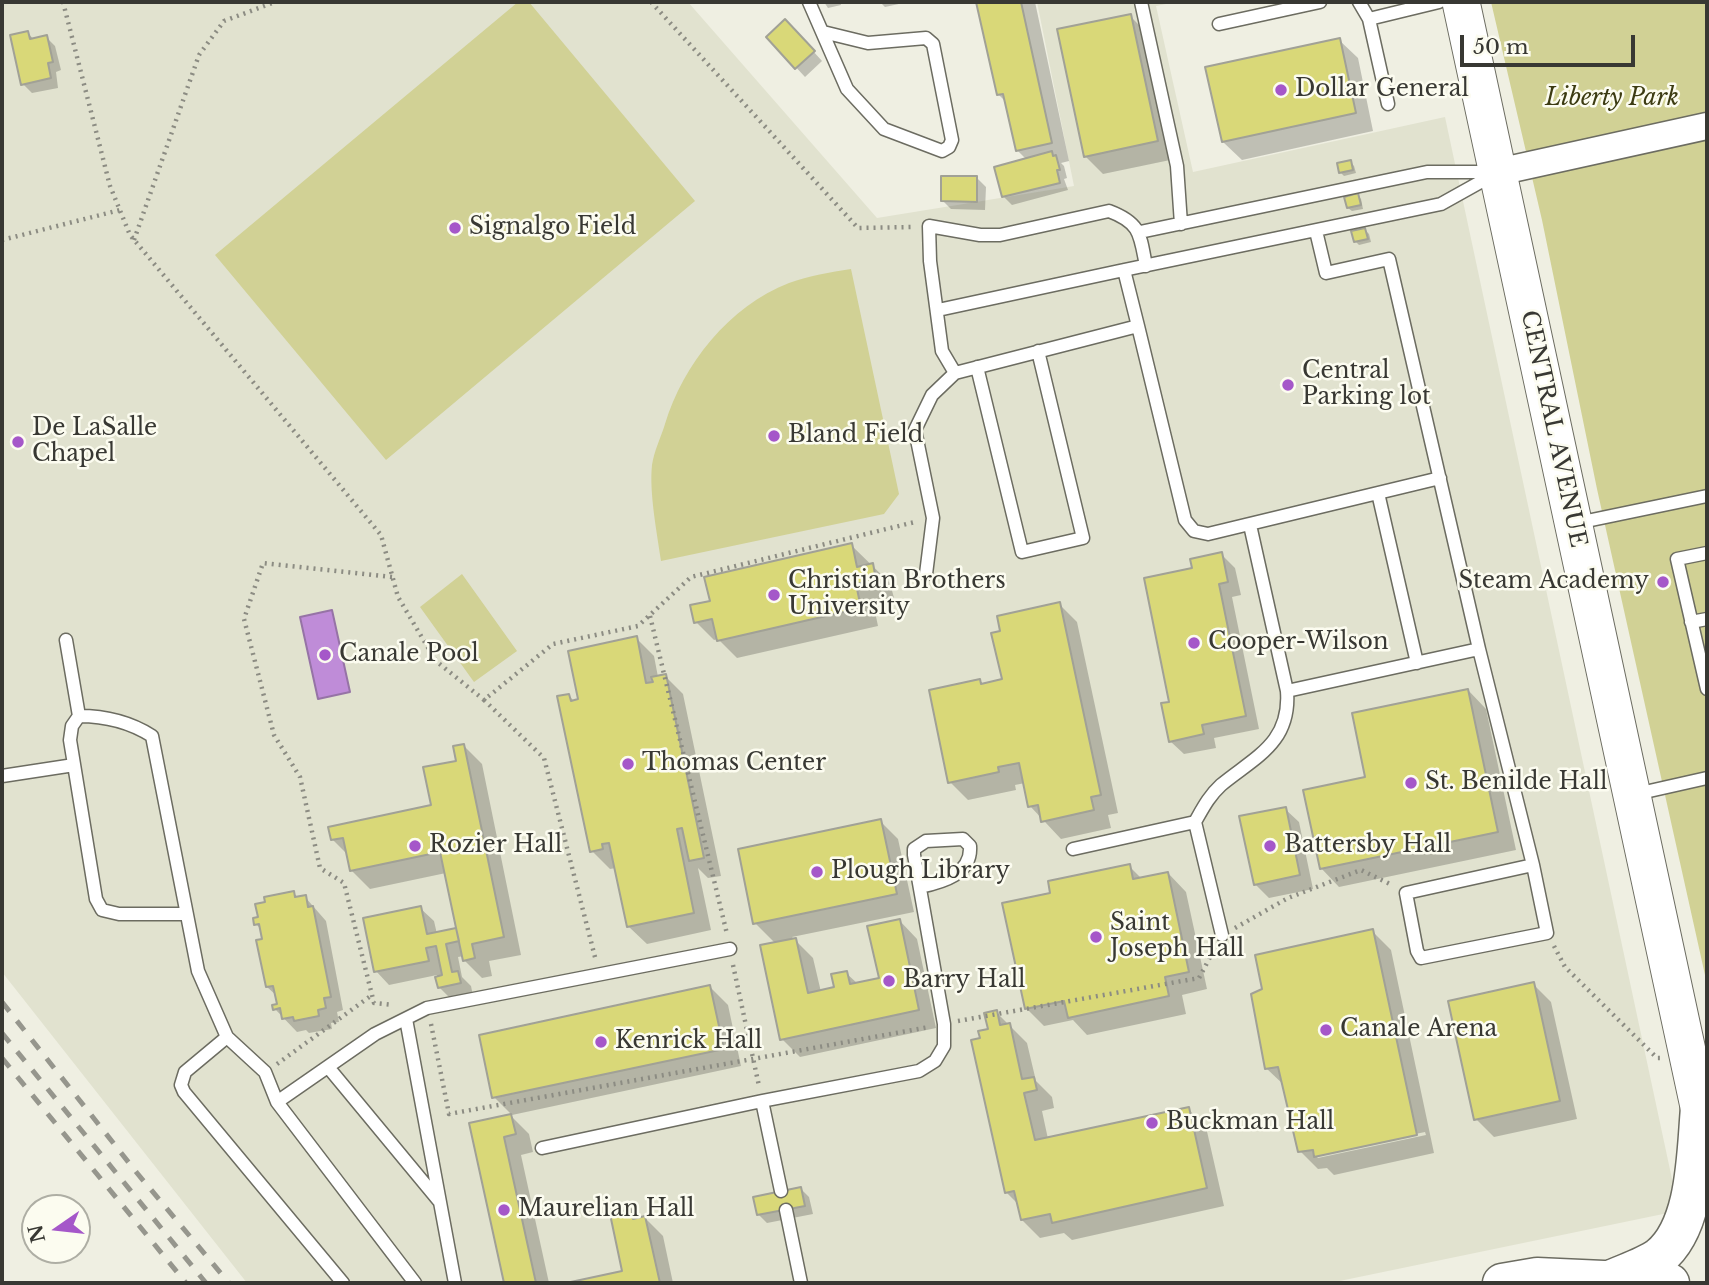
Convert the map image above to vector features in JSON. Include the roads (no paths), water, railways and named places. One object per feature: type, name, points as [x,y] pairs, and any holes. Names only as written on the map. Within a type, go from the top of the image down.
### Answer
[{"type":"main road","name":"CENTRAL AVENUE","points":[[1461,2],[1705,1123]]},
{"type":"main road","points":[[1610,1280],[1656,1259],[1673,1241],[1683,1222],[1705,1123]]},
{"type":"main road","points":[[1525,1281],[1610,1280],[1670,1283]]},
{"type":"street","points":[[1498,172],[1707,126]]},
{"type":"lane","points":[[809,2],[847,89],[884,129],[942,151],[949,148],[952,140],[930,40],[926,38],[869,43],[823,32]]},
{"type":"lane","points":[[1141,2],[1177,166],[1181,224]]},
{"type":"lane","points":[[1219,24],[1320,2]]},
{"type":"lane","points":[[1359,2],[1369,19],[1388,104]]},
{"type":"lane","points":[[1369,19],[1439,2]]},
{"type":"lane","points":[[1140,232],[1427,172],[1498,172]]},
{"type":"lane","points":[[938,310],[1441,204],[1498,172]]},
{"type":"lane","points":[[955,373],[942,351],[930,261],[929,226],[980,235],[1000,235],[1109,211],[1126,218],[1140,232],[1146,265]]},
{"type":"lane","points":[[1316,231],[1326,273],[1389,259],[1479,649],[1533,865],[1547,933],[1421,958],[1417,951],[1406,893],[1533,865]]},
{"type":"lane","points":[[1124,270],[1185,520],[1194,531],[1208,534],[1440,478]]},
{"type":"lane","points":[[926,574],[933,518],[915,430],[932,396],[955,373],[1138,326]]},
{"type":"lane","points":[[977,367],[1022,552],[1083,538],[1038,351]]},
{"type":"lane","points":[[1378,493],[1417,663]]},
{"type":"lane","points":[[1574,524],[1707,496]]},
{"type":"lane","points":[[1222,935],[1195,822],[1208,799],[1220,786],[1260,757],[1275,741],[1289,710],[1250,524]]},
{"type":"lane","points":[[1707,553],[1677,559],[1707,689]]},
{"type":"lane","points":[[1691,622],[1707,619]]},
{"type":"lane","points":[[66,640],[79,716],[72,726],[70,740],[96,900],[102,910],[119,914],[187,914]]},
{"type":"lane","points":[[1287,691],[1479,649]]},
{"type":"lane","points":[[79,716],[99,716],[138,726],[152,736],[198,971],[227,1037],[265,1072],[277,1102],[415,1283]]},
{"type":"lane","points":[[2,776],[74,765]]},
{"type":"lane","points":[[1633,795],[1707,778]]},
{"type":"lane","points":[[1073,849],[1195,822]]},
{"type":"lane","points":[[542,1148],[919,1071],[935,1060],[944,1046],[944,1024],[914,855],[914,849],[926,841],[963,839],[970,846],[971,854],[966,867],[950,878],[920,887]]},
{"type":"lane","points":[[277,1102],[375,1034],[428,1008],[730,949]]},
{"type":"lane","points":[[407,1018],[455,1283]]},
{"type":"lane","points":[[227,1037],[186,1072],[181,1085],[184,1093],[343,1283]]},
{"type":"lane","points":[[328,1067],[440,1203]]},
{"type":"lane","points":[[762,1101],[781,1191]]},
{"type":"lane","points":[[786,1210],[802,1283]]},
{"type":"railway","points":[[2,1002],[137,1173],[229,1283]]},
{"type":"railway","points":[[2,1033],[206,1283]]},
{"type":"railway","points":[[2,1058],[186,1283]]},
{"type":"place","name":"Dollar General","points":[[1281,90]]},
{"type":"place","name":"Signalgo Field","points":[[455,228]]},
{"type":"place","name":"Central Parking lot","points":[[1288,385]]},
{"type":"place","name":"Bland Field","points":[[774,436]]},
{"type":"place","name":"De LaSalle Chapel","points":[[18,442]]},
{"type":"place","name":"Steam Academy","points":[[1663,582]]},
{"type":"place","name":"Christian Brothers University","points":[[774,595]]},
{"type":"place","name":"Cooper-Wilson","points":[[1194,643]]},
{"type":"place","name":"Canale Pool","points":[[325,655]]},
{"type":"place","name":"Thomas Center","points":[[628,764]]},
{"type":"place","name":"St. Benilde Hall","points":[[1411,783]]},
{"type":"place","name":"Rozier Hall","points":[[415,846]]},
{"type":"place","name":"Battersby Hall","points":[[1270,846]]},
{"type":"place","name":"Plough Library","points":[[817,872]]},
{"type":"place","name":"Saint Joseph Hall","points":[[1096,937]]},
{"type":"place","name":"Barry Hall","points":[[889,981]]},
{"type":"place","name":"Canale Arena","points":[[1326,1030]]},
{"type":"place","name":"Kenrick Hall","points":[[601,1042]]},
{"type":"place","name":"Buckman Hall","points":[[1152,1123]]},
{"type":"place","name":"Maurelian Hall","points":[[504,1210]]},
{"type":"park label","name":"Liberty Park","points":[[1612,99]]}]
